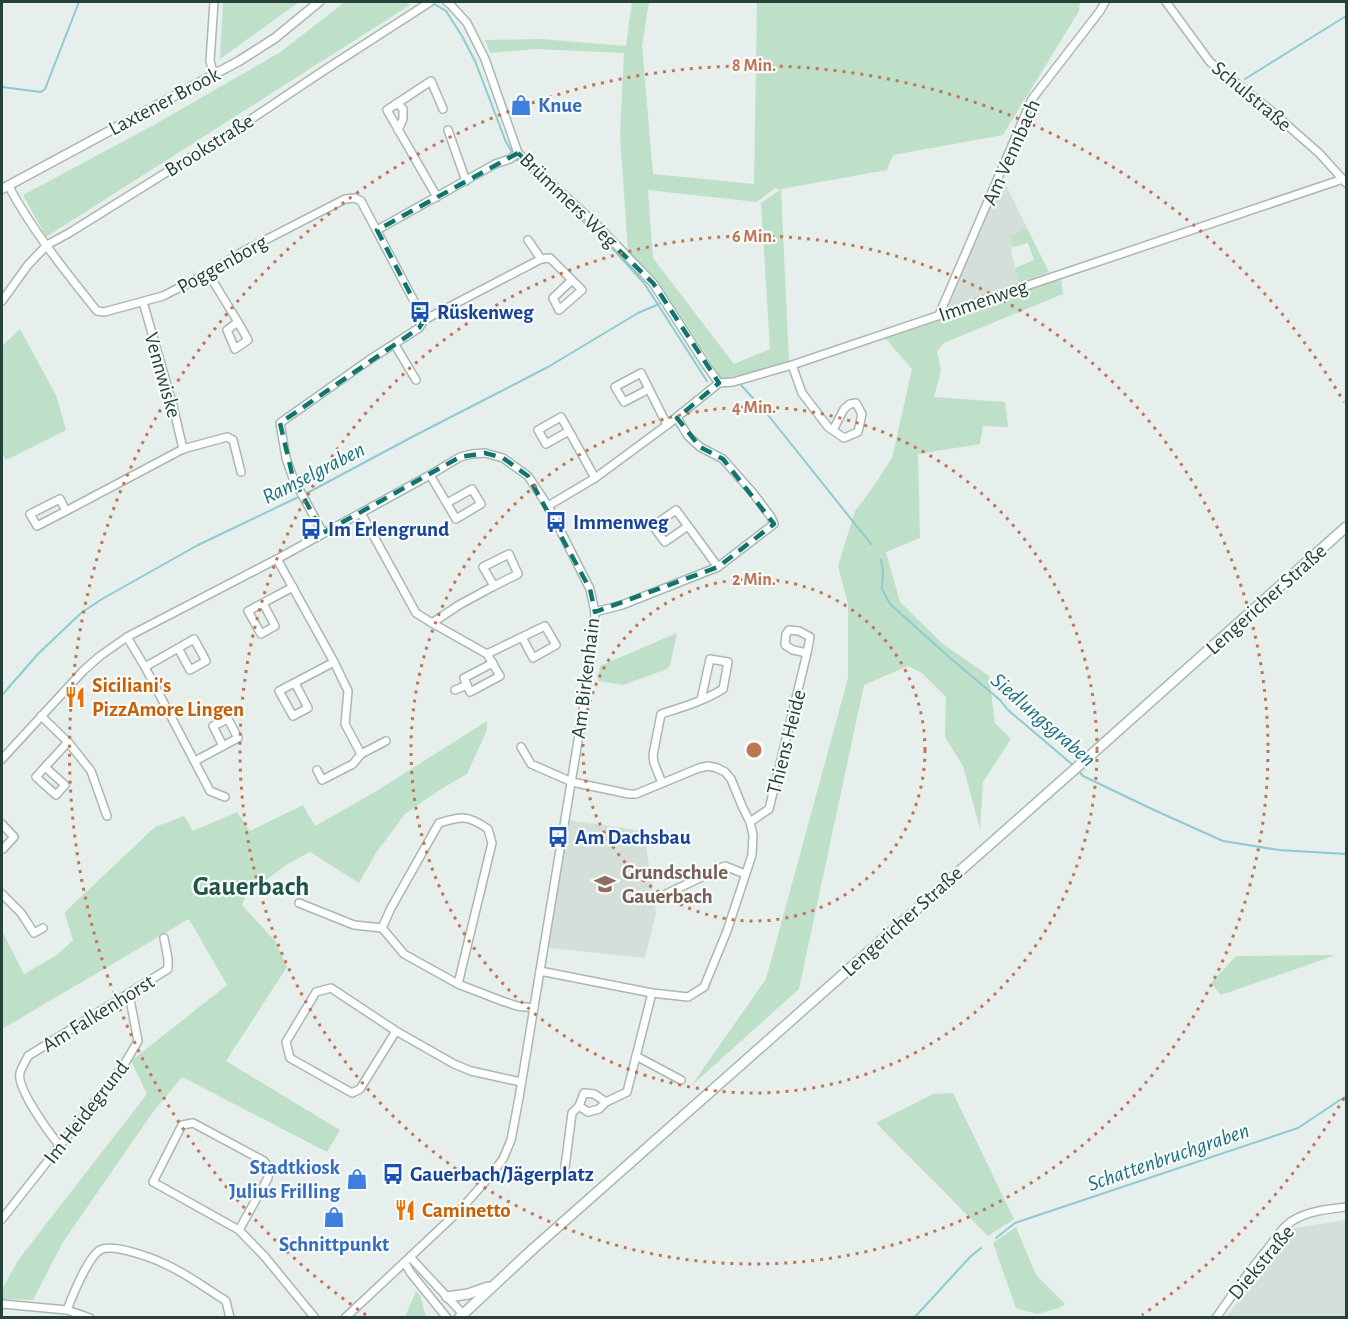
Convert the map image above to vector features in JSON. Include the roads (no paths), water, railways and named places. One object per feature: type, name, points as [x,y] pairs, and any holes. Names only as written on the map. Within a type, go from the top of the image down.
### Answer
[{"type":"main road","name":"Lengericher Straße","points":[[461,1316],[534,1248],[1347,527]]},
{"type":"main road","points":[[447,1297],[479,1292],[495,1284]]},
{"type":"street","points":[[214,2],[210,61],[214,75]]},
{"type":"street","name":"Laxtener Brook","points":[[4,187],[239,61],[275,38],[319,2]]},
{"type":"street","name":"Brümmers Weg","points":[[447,2],[467,23],[485,59],[517,153],[605,233],[653,283],[720,384]]},
{"type":"street","name":"Am Vennbach","points":[[939,315],[1032,99],[1105,2]]},
{"type":"street","name":"Schulstraße","points":[[1166,2],[1210,62],[1278,116],[1320,154],[1345,181]]},
{"type":"street","name":"Brookstraße","points":[[2,301],[28,265],[47,245],[244,124],[320,72],[427,4]]},
{"type":"street","points":[[437,197],[387,110],[431,81],[442,109]]},
{"type":"street","points":[[397,104],[403,109],[403,119],[398,130]]},
{"type":"street","points":[[448,130],[466,181]]},
{"type":"street","points":[[377,230],[495,164],[510,159],[517,153]]},
{"type":"street","name":"Immenweg","points":[[548,506],[595,478],[720,384],[792,365],[1345,181]]},
{"type":"street","name":"Poggenborg","points":[[4,187],[97,311],[104,312],[163,296],[208,273],[242,252],[345,200],[354,198],[361,201],[424,320]]},
{"type":"street","points":[[528,240],[541,259]]},
{"type":"street","points":[[323,533],[293,478],[286,458],[280,423],[347,375],[419,328],[424,320],[541,259],[550,258],[572,280]]},
{"type":"street","points":[[208,273],[238,322]]},
{"type":"street","name":"Vennwiske","points":[[142,302],[173,406],[183,449]]},
{"type":"street","points":[[395,345],[416,380]]},
{"type":"street","points":[[792,365],[802,393],[828,428],[844,438],[858,432],[862,414],[856,404],[850,404],[844,410],[833,430]]},
{"type":"street","points":[[649,389],[624,402],[615,387],[640,373],[649,389],[667,425]]},
{"type":"street","points":[[569,432],[546,444],[538,430],[561,417],[595,478]]},
{"type":"street","points":[[594,612],[622,605],[718,567],[774,525],[753,492],[723,459],[700,447],[688,436],[677,418]]},
{"type":"street","points":[[66,511],[60,499],[30,514],[37,526],[66,511],[183,449],[227,437],[233,440],[241,472]]},
{"type":"street","name":"Am Birkenhain","points":[[2,759],[84,670],[127,637],[277,559],[460,457],[485,453],[503,458],[528,476],[548,506],[590,589],[594,612],[590,668],[511,1140],[503,1159],[492,1175],[461,1209],[345,1317]]},
{"type":"street","points":[[430,475],[456,519],[481,504],[472,489],[447,503]]},
{"type":"street","points":[[688,525],[665,542],[653,526],[676,510],[688,525],[718,567]]},
{"type":"street","points":[[361,513],[416,613],[487,654],[493,663],[500,676],[470,692],[464,678],[493,663]]},
{"type":"street","points":[[432,623],[459,605],[518,574],[509,554],[483,567],[494,586]]},
{"type":"street","points":[[277,559],[348,691],[345,724],[361,754]]},
{"type":"street","points":[[263,603],[276,626],[261,634],[248,611],[263,603],[293,588]]},
{"type":"street","points":[[487,654],[545,626],[556,645],[533,658],[522,638]]},
{"type":"street","points":[[127,637],[210,791],[225,797]]},
{"type":"street","points":[[145,667],[178,648],[194,639],[206,661],[190,670],[178,648]]},
{"type":"street","name":"Thiens Heide","points":[[750,822],[769,809],[807,653]]},
{"type":"street","points":[[662,783],[654,763],[654,755],[662,714],[710,697],[723,689],[728,662],[710,659],[701,700]]},
{"type":"street","points":[[295,683],[308,708],[293,716],[279,691],[334,662]]},
{"type":"street","points":[[455,690],[467,686]]},
{"type":"street","points":[[41,716],[68,742],[91,771],[107,816]]},
{"type":"street","points":[[316,770],[322,780],[352,764],[361,754],[386,741]]},
{"type":"street","points":[[45,767],[68,742]]},
{"type":"street","points":[[195,761],[223,746]]},
{"type":"street","points":[[521,747],[531,764],[572,782]]},
{"type":"street","name":"Thiens Heide","points":[[540,971],[652,993],[688,997],[704,987],[727,932],[752,855],[753,836],[750,822],[731,779],[717,768],[708,766],[699,768],[636,794],[572,782]]},
{"type":"street","points":[[382,928],[439,822],[458,817],[475,820],[488,829],[492,843],[458,984]]},
{"type":"street","points":[[2,824],[14,837],[2,848]]},
{"type":"street","points":[[666,894],[725,866],[745,874]]},
{"type":"street","points":[[2,894],[21,913],[34,933],[43,928]]},
{"type":"street","points":[[299,903],[354,926],[382,928],[404,954],[458,984],[517,1006],[534,1008]]},
{"type":"street","name":"Am Falkenhorst","points":[[60,1146],[35,1112],[20,1080],[20,1073],[28,1056],[168,969],[164,938]]},
{"type":"street","points":[[396,1031],[360,1089],[352,1093],[290,1058],[286,1041],[316,992],[331,988],[396,1031],[462,1068],[521,1082]]},
{"type":"street","points":[[579,1106],[588,1112],[599,1109],[606,1102],[627,1092],[652,993]]},
{"type":"street","name":"Im Heidegrund","points":[[2,1219],[125,1063],[138,1041],[129,994]]},
{"type":"street","points":[[636,1056],[681,1080]]},
{"type":"street","points":[[565,1167],[572,1113],[579,1106],[584,1093],[594,1094],[606,1102]]},
{"type":"street","points":[[239,1230],[268,1178],[269,1168],[264,1161],[193,1123],[182,1125],[153,1182],[239,1230],[265,1257],[315,1317]]},
{"type":"street","name":"Diekstraße","points":[[1216,1317],[1257,1261],[1291,1222],[1323,1210],[1347,1207]]},
{"type":"street","points":[[67,1310],[93,1257],[100,1250],[112,1247],[166,1264],[226,1301],[230,1317]]},
{"type":"street","points":[[407,1260],[447,1297],[461,1316]]},
{"type":"street","points":[[407,1260],[410,1272],[447,1317]]},
{"type":"street","points":[[2,1304],[67,1310],[90,1317]]},
{"type":"waterway","points":[[2,87],[41,92],[45,89],[79,2]]},
{"type":"waterway","points":[[431,2],[446,11],[462,36],[475,61],[506,142],[516,159],[613,249],[644,283],[707,381]]},
{"type":"waterway","points":[[1245,79],[1346,16]]},
{"type":"waterway","name":"Ramselgraben","points":[[2,695],[38,654],[81,613],[102,599],[198,545],[311,491],[548,367],[638,313],[659,304]]},
{"type":"waterway","points":[[741,385],[768,415],[871,544]]},
{"type":"waterway","name":"Siedlungsgraben","points":[[881,560],[882,589],[890,604],[1074,766]]},
{"type":"waterway","name":"Siedlungsgraben","points":[[1078,770],[1083,776],[1223,841],[1279,850],[1346,854]]},
{"type":"waterway","name":"Schattenbruchgraben","points":[[996,1238],[1015,1223],[1298,1128],[1346,1096]]},
{"type":"waterway","name":"Schattenbruchgraben","points":[[914,1318],[981,1248]]},
{"type":"place","name":"Knue","points":[[521,105]]},
{"type":"place","name":"Rüskenweg","points":[[420,312]]},
{"type":"place","name":"Immenweg","points":[[556,522]]},
{"type":"place","name":"Im Erlengrund","points":[[311,529]]},
{"type":"place","name":"Siciliani's PizzAmore Lingen","points":[[75,697]]},
{"type":"place","name":"Am Dachsbau","points":[[558,837]]},
{"type":"place","name":"Grundschule Gauerbach","points":[[605,884]]},
{"type":"place","name":"Gauerbach/Jägerplatz","points":[[393,1174]]},
{"type":"place","name":"Stadtkiosk Julius Frilling","points":[[357,1179]]},
{"type":"place","name":"Caminetto","points":[[405,1210]]},
{"type":"place","name":"Schnittpunkt","points":[[334,1217]]},
{"type":"district","name":"Gauerbach","points":[[251,886]]}]
